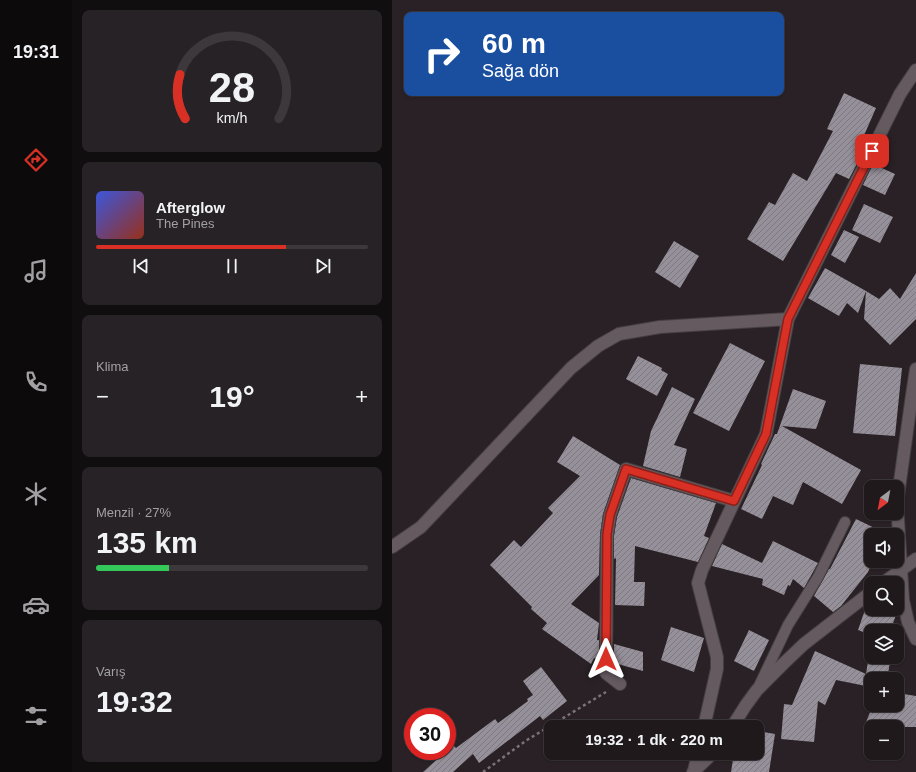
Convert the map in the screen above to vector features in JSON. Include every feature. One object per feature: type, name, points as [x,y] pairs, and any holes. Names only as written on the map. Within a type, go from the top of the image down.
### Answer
[{"type":"street","points":[[706,720],[717,669],[717,657],[698,583],[702,570],[766,434],[788,319],[900,94],[916,70]]},
{"type":"street","points":[[392,547],[421,527],[571,368],[598,346],[619,334],[660,327],[788,319]]},
{"type":"street","points":[[916,369],[914,395],[897,503],[900,569],[904,608],[908,622],[916,639]]},
{"type":"street","points":[[620,684],[606,673],[606,556],[610,515],[626,469],[734,501]]},
{"type":"street","points":[[892,576],[916,559]]},
{"type":"street","points":[[736,720],[757,690],[804,644],[864,597]]},
{"type":"street","points":[[693,772],[696,760]]},
{"type":"street","points":[[693,772],[706,760]]},
{"type":"lane","points":[[757,690],[788,625],[818,578],[845,522]]},
{"type":"path","points":[[483,772],[527,740],[620,684]]},
{"type":"building","points":[[844,93],[876,108],[855,156],[860,158],[849,179],[836,173],[783,261],[747,239],[769,202],[775,205],[793,173],[807,181],[833,131],[827,129]]},
{"type":"building","points":[[873,164],[895,174],[885,195],[863,185]]},
{"type":"building","points":[[864,204],[893,217],[880,243],[852,230]]},
{"type":"building","points":[[844,230],[859,237],[845,263],[831,255]]},
{"type":"building","points":[[674,241],[699,256],[680,288],[655,272]]},
{"type":"building","points":[[825,268],[866,291],[858,313],[847,303],[839,316],[808,298]]},
{"type":"building","points":[[916,273],[916,319],[890,345],[864,319],[866,291],[879,299],[890,288],[900,299]]},
{"type":"building","points":[[730,343],[765,361],[729,431],[693,413]]},
{"type":"building","points":[[638,356],[662,368],[661,370],[668,374],[657,396],[626,379]]},
{"type":"building","points":[[860,364],[902,368],[895,436],[853,433]]},
{"type":"building","points":[[672,387],[695,399],[674,445],[687,449],[680,477],[643,466],[651,431]]},
{"type":"building","points":[[793,389],[826,401],[816,429],[782,426],[861,470],[842,504],[803,482],[793,505],[773,496],[762,519],[741,509],[775,434],[777,434]]},
{"type":"building","points":[[573,436],[620,465],[603,514],[600,535],[599,575],[571,604],[599,623],[597,640],[599,640],[599,660],[594,658],[591,664],[542,629],[547,623],[531,609],[532,607],[490,565],[514,540],[521,547],[553,513],[548,508],[580,476],[557,462]]},
{"type":"building","points":[[631,478],[716,503],[704,536],[709,538],[698,562],[635,546],[634,582],[645,582],[644,606],[615,605],[616,558],[614,559],[614,536],[617,517]]},
{"type":"building","points":[[856,519],[875,528],[864,528],[864,568],[870,568],[868,572],[841,606],[833,612],[814,596]]},
{"type":"building","points":[[773,541],[818,563],[804,588],[793,579],[790,586],[788,585],[784,595],[762,585],[763,579],[712,566],[722,544],[762,563]]},
{"type":"building","points":[[864,613],[864,616],[896,616],[893,624],[864,624],[864,632],[858,630]]},
{"type":"building","points":[[671,627],[704,638],[694,672],[661,660]]},
{"type":"building","points":[[749,630],[769,640],[754,671],[734,661]]},
{"type":"building","points":[[614,644],[643,652],[643,671],[614,663]]},
{"type":"building","points":[[815,651],[864,673],[864,686],[836,680],[825,705],[818,701],[814,742],[781,739],[784,704],[792,705]]},
{"type":"building","points":[[868,664],[890,664],[888,672],[866,672]]},
{"type":"building","points":[[541,667],[567,701],[543,720],[540,716],[479,763],[473,754],[453,772],[423,772],[436,760],[456,760],[456,748],[495,719],[498,723],[528,701],[527,699],[533,695],[523,681]]},
{"type":"building","points":[[904,694],[916,696],[916,727],[904,727],[904,720],[867,720],[870,712],[904,712]]},
{"type":"building","points":[[764,732],[775,734],[769,772],[731,772],[733,760],[764,760]]},
{"type":"route","points":[[606,659],[607,534],[610,515],[626,469],[734,501],[766,434],[788,319],[872,151]]}]
